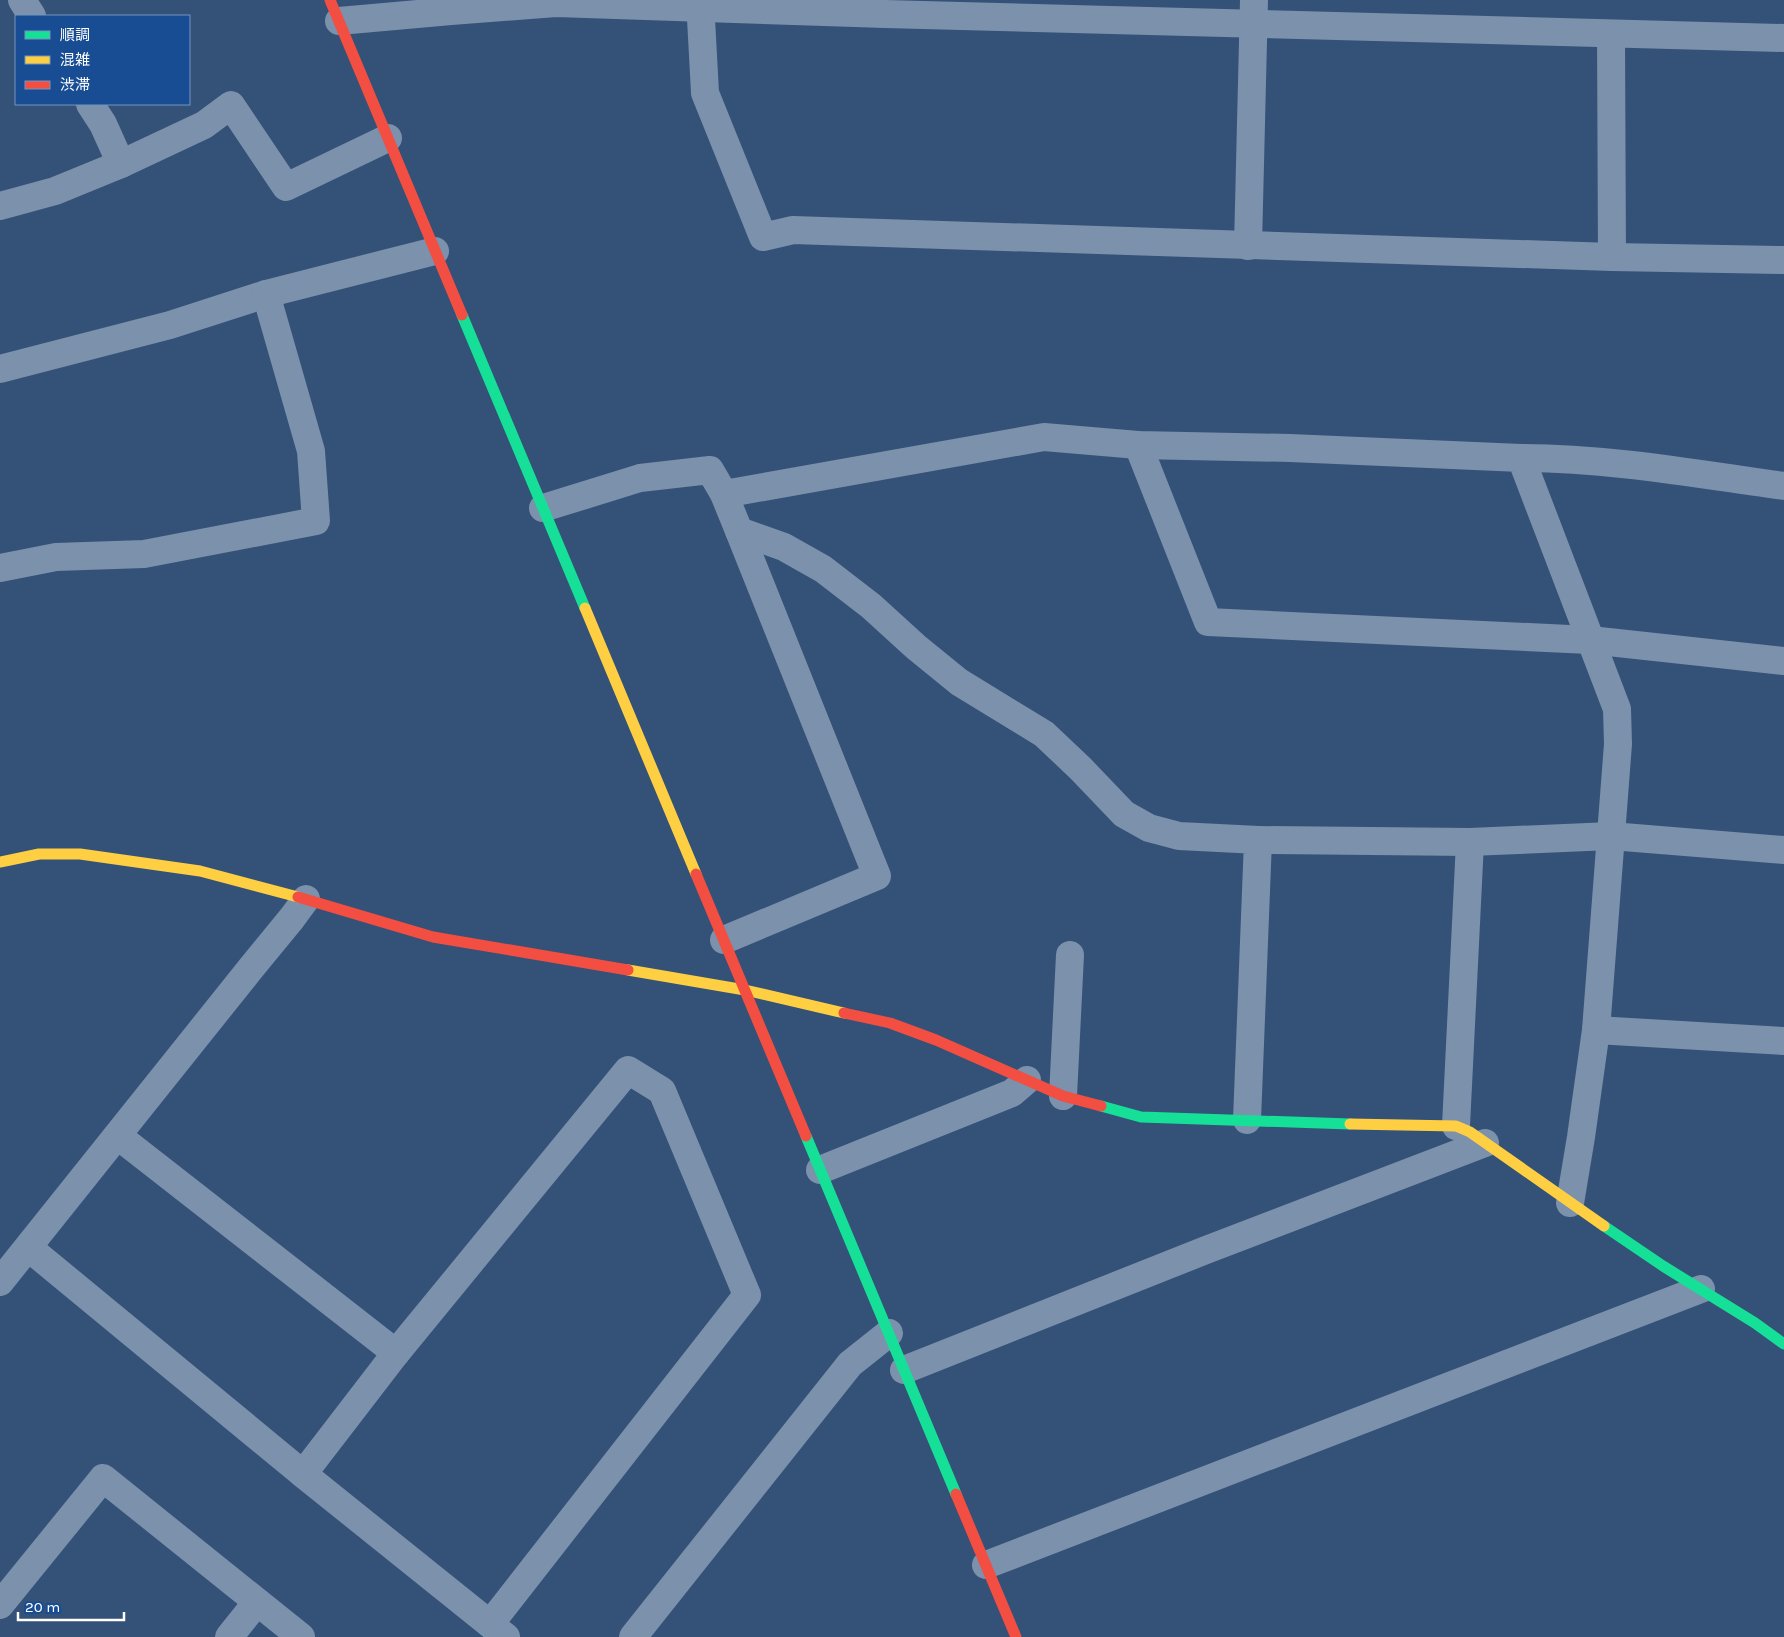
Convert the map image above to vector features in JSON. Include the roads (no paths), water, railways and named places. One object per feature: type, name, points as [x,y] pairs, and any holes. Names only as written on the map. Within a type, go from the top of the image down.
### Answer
[{"type":"street","points":[[22,0],[31,15]]},
{"type":"street","points":[[1016,1637],[335,11],[450,5],[556,3],[1254,12],[1611,34],[1784,38]]},
{"type":"street","points":[[700,4],[705,93],[763,237],[793,230],[1248,246],[1784,260]]},
{"type":"street","points":[[1248,246],[1254,12]]},
{"type":"street","points":[[1611,34],[1612,257]]},
{"type":"street","points":[[91,105],[103,124],[120,164]]},
{"type":"street","points":[[0,206],[54,191],[120,164],[204,125],[231,105],[286,187],[388,138]]},
{"type":"street","points":[[0,369],[170,325],[266,294],[435,251]]},
{"type":"street","points":[[0,568],[56,557],[144,554],[316,521],[311,451],[266,294]]},
{"type":"street","points":[[724,494],[1044,437],[1138,445],[1290,448],[1551,458],[1648,467],[1784,486]]},
{"type":"street","points":[[1138,445],[1208,622],[1590,640],[1784,661]]},
{"type":"street","points":[[1521,458],[1617,709],[1618,744],[1596,1030],[1570,1203]]},
{"type":"street","points":[[543,508],[640,478],[710,470],[724,494],[877,876],[724,940]]},
{"type":"street","points":[[739,531],[784,546],[823,569],[871,606],[916,647],[959,682],[1044,734],[1124,814],[1149,828],[1179,836],[1258,840],[1470,842],[1611,836],[1784,850]]},
{"type":"street","points":[[1247,1120],[1258,840]]},
{"type":"street","points":[[1456,1126],[1470,842]]},
{"type":"street","points":[[0,862],[39,854],[80,854],[200,871],[306,899],[433,936],[745,990],[890,1023],[936,1040],[1063,1096],[1142,1116],[1398,1126],[1456,1126],[1470,1132],[1570,1203],[1664,1266],[1767,1330],[1784,1344]]},
{"type":"street","points":[[0,1282],[306,899]]},
{"type":"street","points":[[1063,1096],[1070,954]]},
{"type":"street","points":[[1596,1030],[1784,1042]]},
{"type":"street","points":[[29,1248],[303,1474],[498,1630],[747,1295],[662,1091],[628,1070],[396,1353],[303,1474]]},
{"type":"street","points":[[820,1170],[1012,1093],[1027,1080]]},
{"type":"street","points":[[118,1136],[396,1353]]},
{"type":"street","points":[[904,1370],[1485,1143]]},
{"type":"street","points":[[986,1565],[1701,1289]]},
{"type":"street","points":[[633,1637],[850,1364],[889,1333]]},
{"type":"street","points":[[0,1605],[103,1478],[301,1637]]},
{"type":"street","points":[[229,1637],[257,1602]]}]
